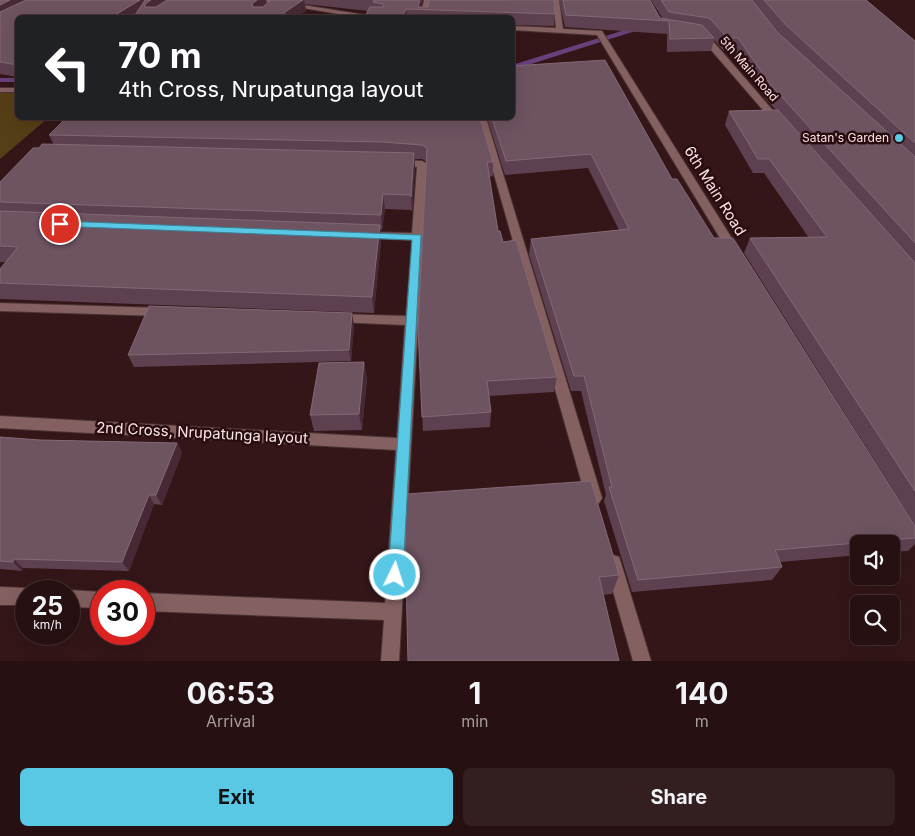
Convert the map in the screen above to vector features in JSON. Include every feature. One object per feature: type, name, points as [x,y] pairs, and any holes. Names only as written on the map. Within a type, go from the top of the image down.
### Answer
[{"type":"street","points":[[258,0],[362,15]]},
{"type":"street","points":[[424,15],[427,0]]},
{"type":"street","points":[[515,28],[560,31],[556,0]]},
{"type":"street","points":[[320,15],[323,9]]},
{"type":"street","name":"6th Main Road","points":[[560,31],[602,39],[742,264]]},
{"type":"street","name":"5th Main Road","points":[[697,33],[786,130]]},
{"type":"street","points":[[0,90],[15,90]]},
{"type":"street","points":[[483,120],[597,508]]},
{"type":"street","points":[[390,661],[422,164],[392,162]]},
{"type":"street","points":[[358,235],[418,237]]},
{"type":"street","points":[[0,307],[177,313]]},
{"type":"street","points":[[324,318],[412,321]]},
{"type":"street","name":"2nd Cross, Nrupatunga layout","points":[[0,422],[404,444]]},
{"type":"street","points":[[609,547],[642,661]]},
{"type":"street","points":[[0,596],[15,597]]},
{"type":"street","points":[[155,602],[393,612]]},
{"type":"shaded area","points":[[0,91],[15,91],[15,120],[46,120],[0,159]]},
{"type":"building","points":[[0,0],[10,0],[0,5]]},
{"type":"building","points":[[26,0],[140,0],[115,15],[15,15],[15,64],[0,62],[0,12]]},
{"type":"building","points":[[145,0],[151,0],[145,4],[145,7],[156,7],[167,0],[257,0],[252,4],[253,7],[263,7],[271,0],[303,0],[284,15],[135,15]]},
{"type":"building","points":[[374,0],[420,0],[418,7],[428,7],[429,0],[554,0],[555,14],[406,9],[403,15],[366,15],[370,7],[384,7],[383,4],[373,2]]},
{"type":"building","points":[[563,0],[650,0],[660,18],[702,25],[714,38],[670,39],[669,21],[566,15]]},
{"type":"building","points":[[661,0],[752,0],[777,32],[915,157],[915,243],[770,84],[738,38],[728,38],[709,18],[669,12]]},
{"type":"building","points":[[764,0],[866,0],[915,41],[915,143],[786,25]]},
{"type":"building","points":[[605,60],[672,179],[677,179],[714,238],[733,238],[915,526],[915,538],[900,539],[900,535],[850,535],[850,544],[775,550],[782,567],[638,580],[609,487],[612,487],[584,376],[574,376],[531,239],[629,229],[591,154],[506,161],[493,120],[515,120],[515,66]]},
{"type":"building","points":[[778,110],[915,263],[915,491],[750,238],[827,237],[769,159],[758,159],[729,111]]},
{"type":"building","points":[[64,120],[481,120],[493,162],[487,162],[498,231],[500,231],[503,242],[516,240],[557,377],[487,381],[491,412],[422,417],[418,329],[427,148],[422,145],[382,142],[49,135]]},
{"type":"building","points":[[42,144],[414,153],[411,197],[411,195],[383,194],[381,215],[0,202],[0,182],[33,148],[39,148]]},
{"type":"building","points":[[0,211],[380,225],[372,297],[0,283],[0,269],[18,247],[0,246]]},
{"type":"building","points":[[149,306],[352,313],[349,350],[128,355]]},
{"type":"building","points":[[364,362],[359,414],[310,415],[319,363]]},
{"type":"building","points":[[0,437],[40,440],[177,443],[156,495],[149,495],[122,562],[14,559],[13,562],[0,561]]},
{"type":"building","points":[[591,481],[619,575],[599,577],[619,661],[408,661],[405,534],[407,494]]},
{"type":"waterway","points":[[515,67],[644,27]]},
{"type":"waterway","points":[[0,80],[15,80]]},
{"type":"place","name":"Satan's Garden","points":[[899,138]]},
{"type":"route","points":[[60,224],[418,237],[395,575]]}]
